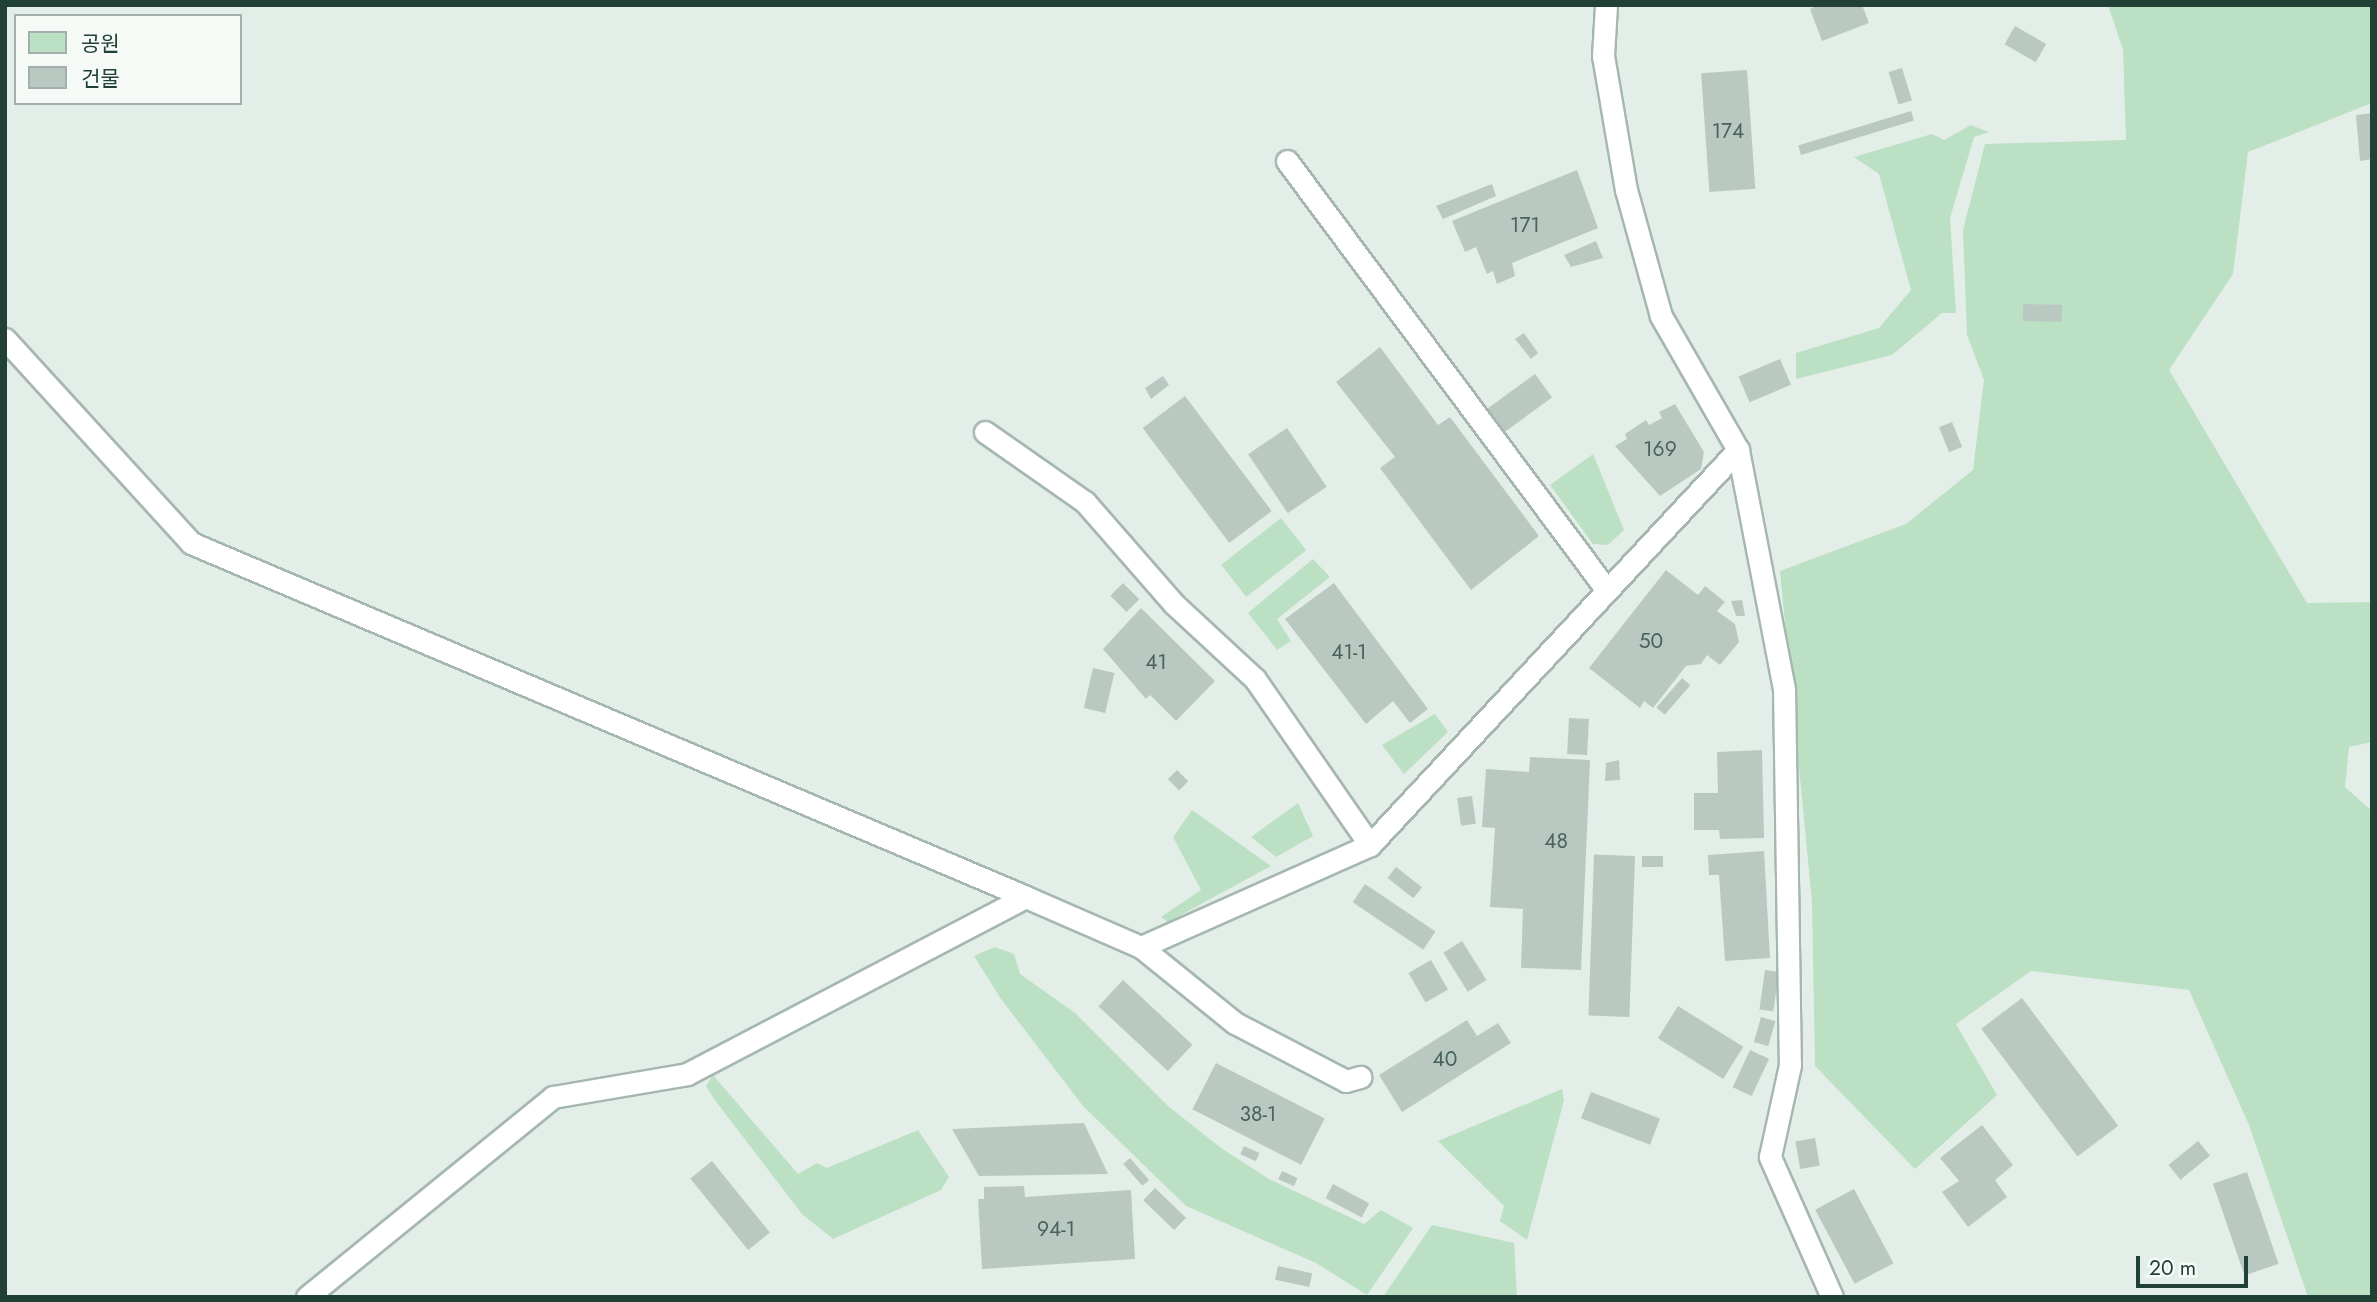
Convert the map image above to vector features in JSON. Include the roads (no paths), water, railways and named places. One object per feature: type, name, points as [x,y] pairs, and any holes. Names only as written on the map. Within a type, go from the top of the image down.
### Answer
[{"type":"lane","points":[[1606,5],[1603,56],[1614,123],[1661,316],[1738,450],[1784,688],[1790,1065],[1770,1157],[1832,1297]]},
{"type":"lane","points":[[1287,161],[1606,589]]},
{"type":"lane","points":[[5,339],[191,543],[1142,947],[1236,1023],[1346,1081],[1360,1077]]},
{"type":"lane","points":[[985,432],[1084,502],[1174,604],[1255,679],[1370,845]]},
{"type":"lane","points":[[1142,947],[1370,845],[1738,450]]},
{"type":"lane","points":[[307,1297],[552,1097],[687,1074],[1026,897]]}]
